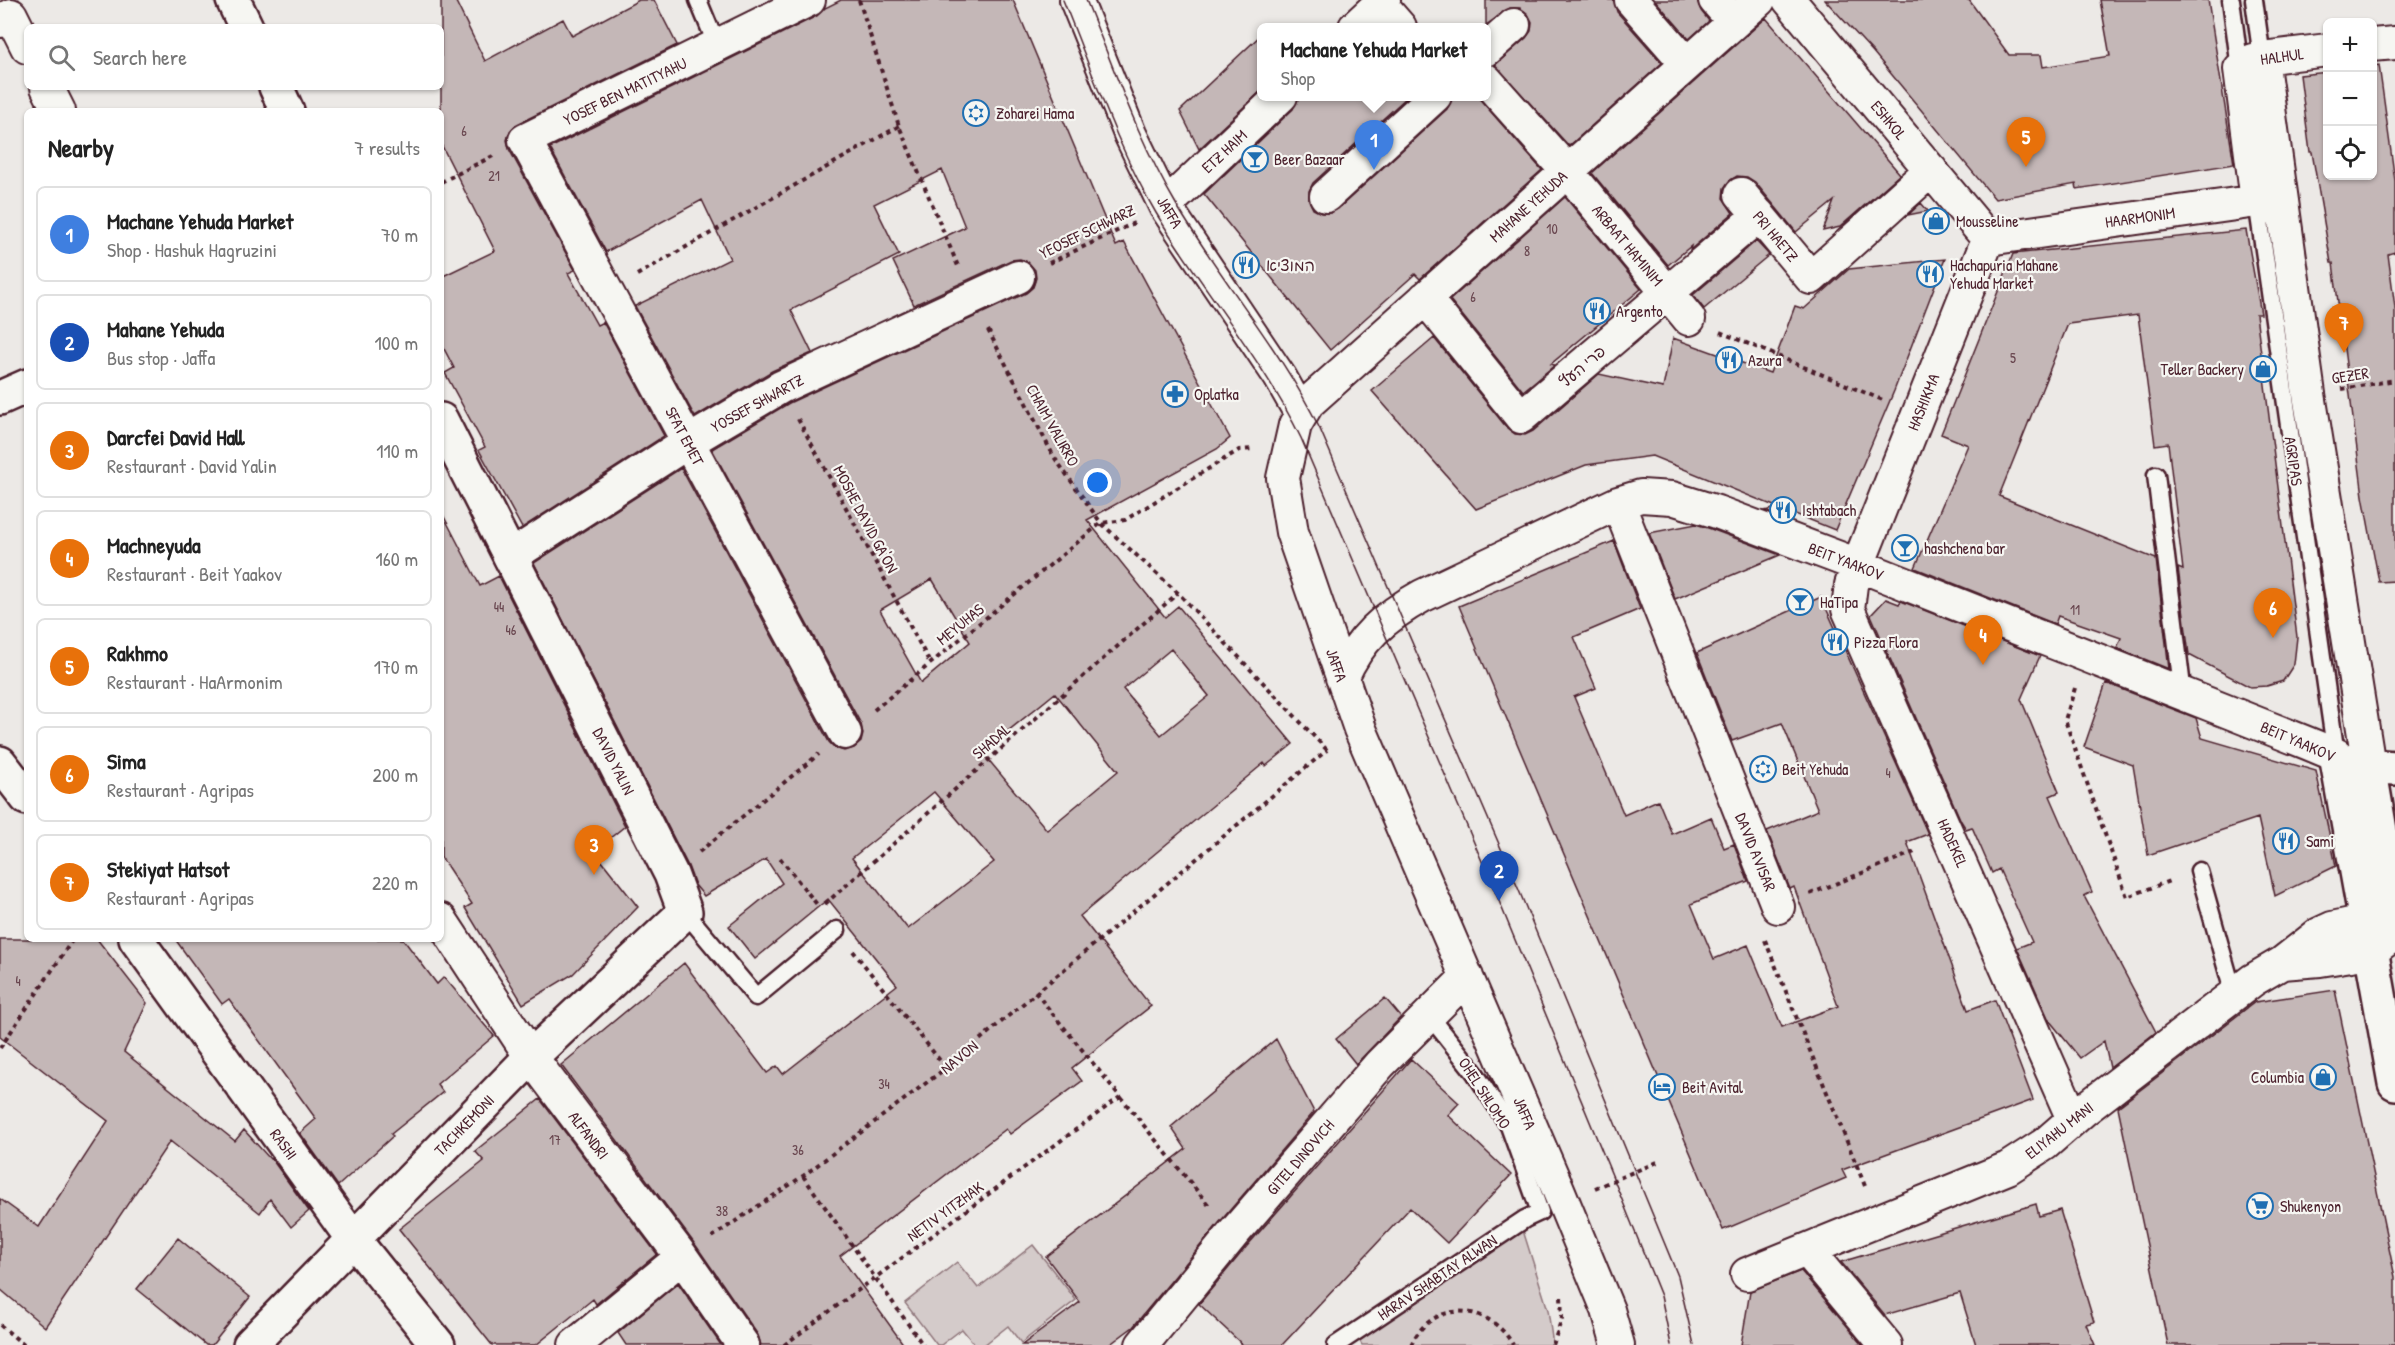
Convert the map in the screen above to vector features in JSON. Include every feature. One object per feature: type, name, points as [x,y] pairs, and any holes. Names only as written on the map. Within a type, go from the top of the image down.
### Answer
[{"type":"street","points":[[232,0],[244,24]]},
{"type":"street","name":"YOSEF BEN MATITYAHU","points":[[525,140],[809,0]]},
{"type":"street","name":"JAFFA","points":[[1076,0],[1130,134],[1166,206],[1280,377],[1301,414],[1295,425],[1283,478],[1292,532],[1360,729],[1608,1310],[1618,1345]]},
{"type":"street","points":[[1631,0],[1687,64]]},
{"type":"street","name":"MAHANE YEHUDA","points":[[1301,414],[1308,403],[1687,64],[1724,11],[1759,0]]},
{"type":"street","name":"ESHKOL","points":[[1789,0],[1988,239]]},
{"type":"street","points":[[1358,23],[1382,2],[1397,23]]},
{"type":"street","points":[[0,21],[11,15],[24,41]]},
{"type":"street","points":[[1491,46],[1514,25]]},
{"type":"street","points":[[2377,45],[2395,43]]},
{"type":"street","name":"HALHUL","points":[[2251,63],[2323,51]]},
{"type":"street","name":"AGRIPAS","points":[[2251,63],[2257,201]]},
{"type":"street","name":"AGRIPAS","points":[[2251,63],[2284,219],[2309,394],[2379,774],[2380,919]]},
{"type":"street","name":"ARBAAT HAMINIM","points":[[1491,86],[1567,171],[1689,319]]},
{"type":"street","points":[[48,90],[58,108]]},
{"type":"street","points":[[277,90],[286,108]]},
{"type":"street","name":"ETZ HAIM","points":[[1166,206],[1276,101]]},
{"type":"street","points":[[1326,196],[1430,101]]},
{"type":"street","name":"SFAT EMET","points":[[525,140],[845,733]]},
{"type":"street","name":"PRI HAETZ","points":[[1750,205],[1811,278],[1931,170]]},
{"type":"street","points":[[2257,201],[2272,204],[2284,219]]},
{"type":"street","name":"HAARMONIM","points":[[1988,239],[2257,201]]},
{"type":"street","name":"פרי העץ","points":[[1425,298],[1521,417],[1668,293],[1750,205]]},
{"type":"street","name":"HASHIKMA","points":[[1858,565],[1988,239]]},
{"type":"street","name":"YOSSEF SHWARTZ","points":[[510,557],[688,442],[781,387],[1018,277]]},
{"type":"street","points":[[0,398],[24,387]]},
{"type":"street","name":"DAVID YALIN","points":[[444,426],[671,874],[685,912]]},
{"type":"street","name":"BEIT YAAKOV","points":[[1342,678],[1351,657],[1364,639],[1410,602],[1618,503],[1641,496],[1672,498],[1717,512],[1858,565],[2183,695],[2334,742],[2359,772],[2379,774]]},
{"type":"street","name":"DAVID AVISAR","points":[[1618,503],[1778,907]]},
{"type":"street","name":"HADEKEL","points":[[1858,565],[1851,585],[1848,609],[2073,1119]]},
{"type":"street","name":"AGRIPAS","points":[[2334,742],[2380,919]]},
{"type":"street","points":[[0,763],[24,794]]},
{"type":"street","name":"TACHKEMONI","points":[[250,1345],[531,1057],[685,912]]},
{"type":"street","points":[[2380,919],[2387,939],[2395,1083]]},
{"type":"street","name":"ELIYAHU MANI","points":[[1748,1274],[2008,1168],[2045,1144],[2073,1119],[2234,995],[2282,963],[2319,934],[2332,928],[2380,919]]},
{"type":"street","name":"ALFANDRI","points":[[444,925],[531,1057],[682,1257],[743,1345]]},
{"type":"street","name":"ELIYAHU MANI","points":[[2282,963],[2320,960],[2387,939]]},
{"type":"street","name":"RASHI","points":[[138,942],[353,1239],[438,1345]]},
{"type":"street","name":"GITEL DINOVICH","points":[[1142,1345],[1233,1233],[1380,1064],[1467,976]]},
{"type":"street","points":[[1808,1251],[1886,1345]]},
{"type":"street","points":[[575,1345],[682,1257]]},
{"type":"lane","points":[[698,0],[717,46]]},
{"type":"lane","name":"AGRIPAS","points":[[2231,0],[2251,63]]},
{"type":"lane","name":"AGRIPAS","points":[[2251,63],[2254,0]]},
{"type":"lane","name":"AGRIPAS","points":[[2257,201],[2334,742]]},
{"type":"lane","points":[[2156,476],[2183,695]]},
{"type":"lane","points":[[2199,871],[2234,995]]},
{"type":"lane","name":"DAVID YALIN","points":[[685,912],[756,997],[837,930]]},
{"type":"lane","name":"OHEL SHLOMO","points":[[1430,1015],[1475,1073],[1509,1126],[1540,1212]]},
{"type":"lane","name":"HARAV SHABTAY ALWAN","points":[[1336,1345],[1525,1219],[1540,1212]]},
{"type":"path","name":"CHAIM VALIRRO","points":[[859,0],[899,126],[972,298],[1054,458],[1101,523],[1179,593],[1327,750]]},
{"type":"path","points":[[608,292],[899,126]]},
{"type":"path","points":[[444,180],[525,140]]},
{"type":"path","name":"YEOSEF SCHWARZ","points":[[1018,277],[1119,231],[1166,206]]},
{"type":"path","points":[[1689,319],[1918,415]]},
{"type":"path","name":"GEZER","points":[[2309,394],[2395,380]]},
{"type":"path","name":"MOSHE DAVID GA'ON","points":[[781,387],[930,664]]},
{"type":"path","name":"MEYUHAS","points":[[671,874],[1101,523],[1125,520],[1239,450],[1290,444]]},
{"type":"path","name":"SHADAL","points":[[820,908],[1179,593]]},
{"type":"path","points":[[2084,656],[2065,720],[2127,897],[2199,871]]},
{"type":"path","points":[[1327,750],[1360,729]]},
{"type":"path","name":"NAVON","points":[[682,1257],[802,1176],[946,1068],[1327,750]]},
{"type":"path","points":[[1778,907],[1914,852]]},
{"type":"path","points":[[780,858],[946,1068]]},
{"type":"path","name":"DAVID AVISAR","points":[[1778,907],[1756,918],[1879,1220]]},
{"type":"path","points":[[0,1048],[71,942]]},
{"type":"path","points":[[1035,992],[1233,1233]]},
{"type":"path","name":"NETIV YITZHAK","points":[[784,1345],[1120,1097]]},
{"type":"path","points":[[802,1176],[923,1345]]},
{"type":"path","points":[[1411,1345],[1415,1336],[1428,1322],[1446,1313],[1467,1311],[1486,1316],[1502,1328],[1513,1345]]},
{"type":"path","points":[[0,1325],[24,1345]]},
{"type":"shaded area","points":[[1521,1224],[1548,1310],[1553,1345],[1362,1345],[1356,1334]]},
{"type":"shaded area","points":[[1033,1245],[1076,1300],[1021,1343],[1008,1326],[984,1345],[975,1345],[962,1329],[941,1345],[937,1345],[905,1303],[957,1262],[978,1288]]},
{"type":"building","points":[[441,0],[455,0],[485,61],[563,19],[572,36],[639,0],[654,0],[677,45],[517,124],[510,131],[507,140],[509,149],[575,270],[568,273],[597,325],[603,322],[664,436],[522,528],[479,450],[485,447],[445,373],[454,368],[444,349],[444,276],[495,251],[444,150],[444,108],[441,108],[441,90],[444,90],[444,24],[441,24]]},
{"type":"building","points":[[841,0],[1013,0],[1116,246],[1124,242],[1230,438],[1217,449],[1087,520],[1165,617],[1178,606],[1293,744],[1266,766],[1264,763],[1080,916],[1151,1006],[1072,1068],[1082,1081],[1010,1134],[1006,1129],[840,1256],[904,1345],[761,1345],[758,1335],[697,1247],[561,1065],[684,963],[767,1073],[777,1066],[783,1074],[897,985],[828,899],[755,959],[729,926],[782,883],[766,859],[704,896],[695,885],[688,866],[534,563],[681,468],[829,742],[835,748],[844,751],[854,748],[861,742],[863,734],[861,724],[712,449],[789,403],[1026,293],[1033,287],[1036,278],[1035,270],[1028,262],[1020,259],[1011,260],[914,305],[893,261],[965,227],[942,170],[874,204],[899,255],[791,310],[812,353],[772,371],[695,417],[635,306],[730,259],[702,200],[606,252],[550,148],[817,16],[825,8]],"holes":[[[932,579],[970,642],[921,683],[880,610]],[[1171,649],[1209,696],[1161,735],[1123,689]],[[1055,693],[1118,771],[1047,830],[982,752]],[[934,792],[994,862],[908,929],[852,858]]]},
{"type":"building","points":[[1486,0],[1614,0],[1617,12],[1662,63],[1569,146],[1495,65],[1531,31],[1532,22],[1528,14],[1520,8],[1510,8],[1486,23]]},
{"type":"building","points":[[1655,0],[1697,0],[1701,11],[1709,21],[1689,39]]},
{"type":"building","points":[[1825,0],[1969,0],[2009,55],[2041,55],[2043,67],[2110,56],[2100,0],[2208,0],[2234,164],[2077,189],[2076,184],[1995,199],[1873,52]]},
{"type":"building","points":[[1766,18],[1900,174],[1840,227],[1823,231],[1834,201],[1796,232],[1755,182],[1747,177],[1737,176],[1724,188],[1723,198],[1733,213],[1690,250],[1691,246],[1668,265],[1592,173]]},
{"type":"building","points":[[1257,39],[1257,95],[1199,149],[1180,111]]},
{"type":"building","points":[[2377,65],[2379,65],[2395,181],[2395,252],[2388,254],[2395,308],[2395,581],[2379,582],[2363,496],[2333,263],[2331,263],[2312,152],[2310,152],[2300,75],[2323,73],[2323,180],[2377,180]]},
{"type":"building","points":[[1296,101],[1403,101],[1313,183],[1309,191],[1309,200],[1313,209],[1321,213],[1330,213],[1338,209],[1447,109],[1450,101],[1481,101],[1542,170],[1420,279],[1415,274],[1330,350],[1204,194],[1293,109]]},
{"type":"building","points":[[1565,197],[1641,289],[1551,364],[1555,365],[1523,391],[1450,300]]},
{"type":"building","points":[[1921,203],[1928,211],[1908,215]]},
{"type":"building","points":[[2246,230],[2261,314],[2256,314],[2297,637],[2294,664],[2283,681],[2267,686],[2250,687],[2189,655],[2178,568],[2183,570],[2168,443],[2155,445],[2138,315],[2068,324],[1999,496],[2156,559],[2169,669],[2117,648],[2121,638],[2058,616],[2055,624],[1915,568],[1968,445],[1941,434],[2013,254]]},
{"type":"building","points":[[1756,241],[1769,255],[1704,309],[1693,295]]},
{"type":"building","points":[[1945,259],[1894,391],[1835,530],[1783,509],[1787,519],[1764,511],[1779,508],[1652,456],[1586,465],[1476,509],[1372,391],[1434,338],[1507,428],[1515,434],[1525,435],[1533,431],[1599,374],[1663,388],[1673,338],[1770,373],[1795,306],[1804,309],[1849,269]]},
{"type":"building","points":[[444,517],[480,586],[499,576],[625,826],[594,851],[638,907],[573,974],[523,1004],[465,908],[472,904],[444,862]]},
{"type":"building","points":[[1696,524],[1780,555],[1675,599],[1649,533]]},
{"type":"building","points":[[1614,541],[1640,609],[1574,637],[1596,688],[1574,697],[1624,815],[1658,800],[1672,834],[1711,817],[1724,848],[1734,844],[1748,881],[1691,904],[1714,959],[1748,945],[1782,1027],[1838,1006],[1794,887],[1790,889],[1767,831],[1818,810],[1782,723],[1732,741],[1697,653],[1821,597],[1928,834],[1907,842],[1968,1010],[1995,1000],[2033,1100],[1842,1170],[1846,1178],[1723,1230],[1459,606]]},
{"type":"building","points":[[1886,599],[1899,604],[1901,601],[2040,656],[2021,699],[2059,792],[2050,796],[2092,892],[2084,896],[2156,1032],[2110,1068],[2104,1041],[2080,1058],[2049,1020],[2017,948],[2032,942],[1999,869],[1992,873],[1972,827],[1966,829],[1961,821],[1871,615]]},
{"type":"building","points":[[2106,683],[2196,718],[2202,738],[2316,771],[2336,866],[2275,896],[2258,818],[2148,855],[2133,765],[2084,747]]},
{"type":"building","points":[[0,939],[24,939],[24,942],[99,942],[147,1003],[124,1052],[235,1141],[244,1130],[271,1158],[309,1211],[291,1227],[270,1199],[260,1213],[170,1141],[45,1327],[0,1289],[0,1199],[39,1227],[108,1121],[0,1037]]},
{"type":"building","points":[[177,942],[405,942],[437,984],[444,977],[494,1036],[437,1084],[443,1092],[391,1134],[393,1136],[338,1186],[300,1133],[316,1119],[229,999],[222,1004]]},
{"type":"building","name":"Shukenyon","points":[[2335,990],[2395,1277],[2395,1345],[2168,1345],[2118,1107],[2255,1002]]},
{"type":"building","points":[[1385,998],[1401,1017],[1356,1064],[1336,1039]]},
{"type":"building","points":[[1276,1039],[1314,1112],[1133,1327],[1109,1345],[1022,1345],[1080,1302],[1046,1257],[1186,1149],[1171,1127]]},
{"type":"building","points":[[1411,1059],[1459,1103],[1448,1115],[1511,1175],[1447,1243],[1410,1208],[1282,1345],[1243,1345],[1199,1304]]},
{"type":"building","points":[[540,1099],[657,1254],[596,1304],[593,1299],[536,1345],[492,1345],[399,1229],[484,1161],[475,1151]]},
{"type":"building","points":[[2036,1204],[2039,1216],[2060,1210],[2094,1322],[2086,1324],[2095,1345],[1976,1345],[1960,1293],[1885,1315],[1841,1262]]},
{"type":"building","points":[[178,1238],[250,1297],[212,1345],[206,1345],[137,1289]]},
{"type":"building","points":[[1801,1271],[1863,1345],[1741,1345],[1750,1291]]},
{"type":"building","points":[[678,1283],[721,1345],[626,1345],[618,1333]]},
{"type":"tram line","points":[[1063,0],[1117,135],[1142,188],[1174,241],[1268,380],[1301,438],[1499,901],[1614,1180],[1661,1296],[1671,1345]]},
{"type":"tram line","points":[[1086,0],[1127,104],[1162,180],[1212,260],[1287,371],[1320,429],[1518,888],[1678,1276],[1694,1345]]},
{"type":"place","name":"Zoharei Hama","points":[[976,113]]},
{"type":"place","name":"Beer Bazaar","points":[[1255,159]]},
{"type":"place","name":"Rakhmo","points":[[2026,167]]},
{"type":"place","name":"Machane Yehuda Market","points":[[1374,170]]},
{"type":"place","name":"Mousseline","points":[[1936,221]]},
{"type":"place","name":"המוציא","points":[[1246,265]]},
{"type":"place","name":"Hachapuria Mahane Yehuda Market","points":[[1930,274]]},
{"type":"place","name":"Argento","points":[[1597,311]]},
{"type":"place","name":"Stekiyat Hatsot","points":[[2344,353]]},
{"type":"place","name":"Azura","points":[[1729,360]]},
{"type":"place","name":"Teller Backery","points":[[2263,369]]},
{"type":"place","name":"Oplatka","points":[[1175,394]]},
{"type":"place","name":"Ishtabach","points":[[1783,510]]},
{"type":"place","name":"hashchena bar","points":[[1905,548]]},
{"type":"place","name":"HaTipa","points":[[1800,602]]},
{"type":"place","name":"Sima","points":[[2273,638]]},
{"type":"place","name":"Pizza Flora","points":[[1835,642]]},
{"type":"place","name":"Machneyuda","points":[[1983,665]]},
{"type":"place","name":"Beit Yehuda","points":[[1763,769]]},
{"type":"place","name":"Sami","points":[[2286,841]]},
{"type":"place","name":"Darcfei David Hall","points":[[594,875]]},
{"type":"place","name":"Mahane Yehuda","points":[[1499,901]]},
{"type":"place","name":"Columbia","points":[[2323,1077]]},
{"type":"place","name":"Beit Avital","points":[[1662,1087]]},
{"type":"place","name":"Shukenyon","points":[[2260,1206]]}]
